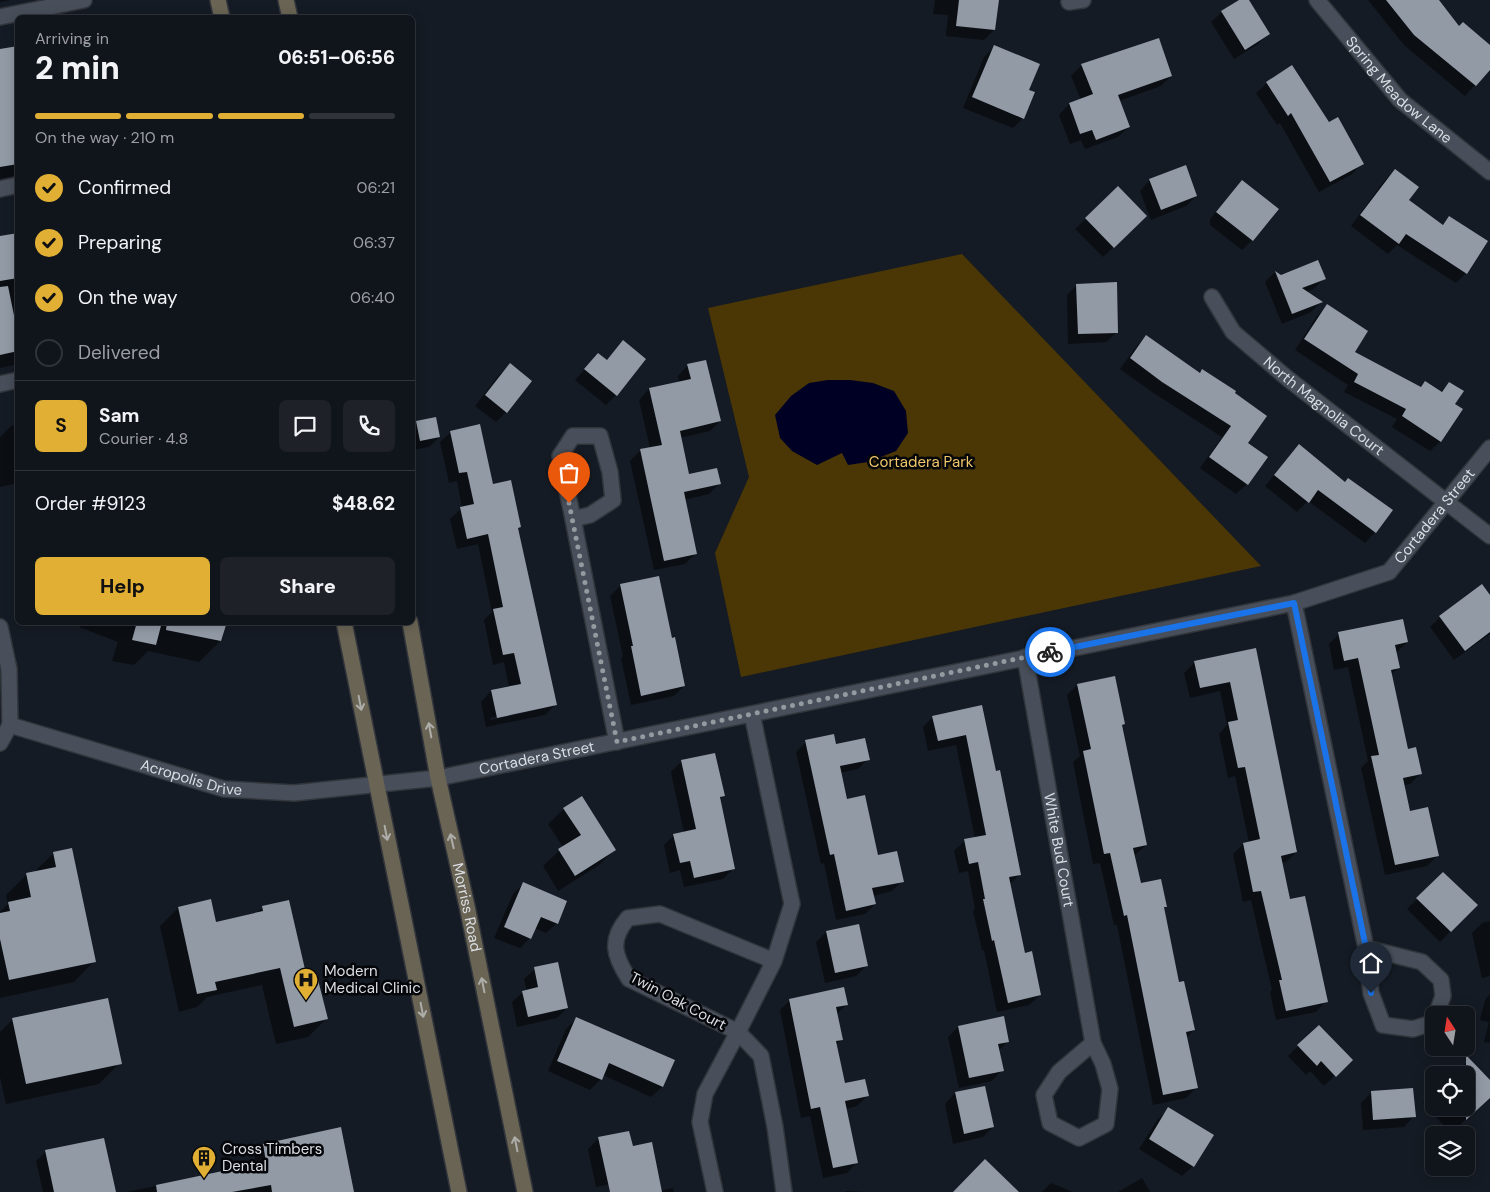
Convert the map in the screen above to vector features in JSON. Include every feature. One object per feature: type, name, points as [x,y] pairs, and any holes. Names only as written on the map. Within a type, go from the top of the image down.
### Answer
[{"type":"main road","points":[[218,0],[221,15]]},
{"type":"main road","points":[[286,0],[289,15]]},
{"type":"main road","points":[[345,625],[459,1192]]},
{"type":"main road","name":"Morriss Road","points":[[411,625],[438,778],[467,906],[525,1192]]},
{"type":"street","points":[[0,17],[84,0]]},
{"type":"street","name":"Spring Meadow Lane","points":[[1317,0],[1400,100],[1490,172]]},
{"type":"street","points":[[0,189],[15,186]]},
{"type":"street","name":"North Magnolia Court","points":[[1212,297],[1233,332],[1288,378],[1490,536]]},
{"type":"street","points":[[0,384],[15,381]]},
{"type":"street","points":[[573,519],[590,515],[613,500],[610,472],[600,436],[573,436],[560,456],[617,742]]},
{"type":"street","name":"Cortadera Street","points":[[377,786],[438,778],[1294,603],[1389,572],[1490,448]]},
{"type":"street","points":[[1294,603],[1366,948],[1371,993],[1383,1025],[1412,1029],[1425,1025]]},
{"type":"street","points":[[0,627],[8,668],[10,725],[0,743]]},
{"type":"street","name":"White Bud Court","points":[[1025,657],[1093,1043],[1103,1064],[1110,1089],[1106,1124],[1079,1138],[1050,1123],[1044,1094],[1059,1072],[1093,1043]]},
{"type":"street","name":"Twin Oak Court","points":[[715,1192],[700,1122],[705,1094],[774,960],[792,904],[752,714]]},
{"type":"street","name":"Acropolis Drive","points":[[10,725],[224,789],[294,793],[377,786]]},
{"type":"street","name":"Twin Oak Court","points":[[774,960],[660,914],[628,918],[622,925],[614,947],[619,964],[629,979],[738,1032],[761,1056],[775,1127],[784,1192]]},
{"type":"street","points":[[1366,948],[1422,962],[1441,980],[1444,996],[1440,1006]]},
{"type":"green space","name":"Cortadera Park","points":[[962,254],[1261,566],[741,677],[715,553],[749,477],[708,308]]},
{"type":"water","points":[[828,380],[873,383],[894,391],[906,411],[908,433],[896,451],[868,462],[848,465],[842,453],[817,465],[792,451],[780,438],[775,415],[791,396],[809,383]]},
{"type":"building","points":[[959,0],[999,0],[995,30],[956,26]]},
{"type":"building","points":[[1239,0],[1249,0],[1270,34],[1245,50],[1221,11]]},
{"type":"building","points":[[1386,0],[1439,0],[1459,26],[1463,22],[1490,45],[1490,70],[1476,86],[1414,35]]},
{"type":"building","points":[[1159,38],[1172,76],[1118,95],[1130,127],[1096,140],[1092,130],[1080,134],[1069,103],[1093,94],[1081,64]]},
{"type":"building","points":[[994,45],[1040,64],[1029,90],[1035,92],[1024,119],[972,97]]},
{"type":"building","points":[[15,46],[15,164],[0,167],[0,49]]},
{"type":"building","points":[[1292,65],[1329,122],[1338,117],[1364,164],[1330,182],[1291,113],[1288,116],[1266,82]]},
{"type":"building","points":[[1186,165],[1197,196],[1161,210],[1149,179]]},
{"type":"building","points":[[1395,169],[1419,187],[1409,200],[1443,225],[1449,216],[1488,241],[1467,274],[1406,234],[1399,244],[1360,215]]},
{"type":"building","points":[[1242,180],[1279,209],[1253,241],[1216,212]]},
{"type":"building","points":[[1118,186],[1147,216],[1114,248],[1085,218]]},
{"type":"building","points":[[15,234],[15,278],[0,281],[0,236]]},
{"type":"building","points":[[1318,260],[1326,279],[1302,288],[1323,302],[1292,314],[1275,271],[1281,275]]},
{"type":"building","points":[[1117,282],[1118,333],[1078,334],[1076,284]]},
{"type":"building","points":[[8,286],[15,320],[15,352],[0,355],[0,287]]},
{"type":"building","points":[[1327,304],[1368,331],[1355,352],[1421,387],[1425,381],[1442,392],[1449,382],[1464,391],[1455,404],[1463,409],[1441,442],[1402,416],[1406,409],[1354,382],[1358,374],[1304,339]]},
{"type":"building","points":[[1146,335],[1200,373],[1202,369],[1236,391],[1235,393],[1267,416],[1248,443],[1268,457],[1248,485],[1209,457],[1231,426],[1162,382],[1130,358]]},
{"type":"building","points":[[623,340],[646,359],[617,396],[584,369],[598,353],[607,360]]},
{"type":"building","points":[[706,360],[721,421],[680,431],[689,474],[717,468],[721,484],[684,492],[697,554],[664,561],[640,449],[662,445],[649,388],[691,379],[687,364]]},
{"type":"building","points":[[510,363],[532,381],[507,413],[485,395]]},
{"type":"building","points":[[436,417],[440,437],[420,441],[416,421]]},
{"type":"building","points":[[480,424],[493,484],[511,480],[521,527],[518,528],[557,705],[497,718],[491,690],[521,684],[514,653],[503,655],[493,609],[503,607],[488,534],[467,539],[460,507],[474,504],[467,472],[459,473],[450,431]]},
{"type":"building","points":[[1299,444],[1345,482],[1348,478],[1393,510],[1376,533],[1318,490],[1309,503],[1274,475]]},
{"type":"building","points":[[659,576],[672,638],[675,637],[685,686],[641,696],[620,584]]},
{"type":"building","points":[[1482,584],[1490,595],[1490,632],[1465,651],[1439,616]]},
{"type":"building","points":[[1403,619],[1408,642],[1395,645],[1400,668],[1391,670],[1408,749],[1416,747],[1422,774],[1403,778],[1410,811],[1428,807],[1439,856],[1395,865],[1371,756],[1379,755],[1358,658],[1344,661],[1338,632]]},
{"type":"building","points":[[136,625],[161,625],[156,645],[132,640]]},
{"type":"building","points":[[167,625],[226,625],[221,641],[166,630]]},
{"type":"building","points":[[1256,648],[1297,852],[1281,856],[1290,899],[1305,896],[1328,1002],[1286,1011],[1279,980],[1282,980],[1261,891],[1253,892],[1243,843],[1260,839],[1245,767],[1238,768],[1228,722],[1238,720],[1230,682],[1200,688],[1194,661]]},
{"type":"building","points":[[1115,676],[1125,724],[1122,725],[1147,845],[1133,848],[1141,883],[1161,879],[1167,907],[1164,907],[1179,982],[1184,981],[1195,1030],[1186,1032],[1198,1088],[1163,1095],[1127,915],[1124,916],[1110,853],[1104,854],[1083,751],[1091,749],[1077,684]]},
{"type":"building","points":[[982,705],[996,771],[1000,770],[1021,875],[1009,877],[1025,953],[1032,951],[1041,995],[1008,1003],[983,899],[985,899],[978,862],[969,864],[964,839],[986,835],[966,735],[938,741],[932,716]]},
{"type":"building","points":[[834,734],[836,744],[865,738],[870,760],[840,766],[847,799],[865,795],[878,855],[897,851],[904,882],[872,888],[876,904],[846,911],[834,854],[830,855],[805,740]]},
{"type":"building","points":[[715,753],[725,796],[720,797],[735,869],[694,878],[690,861],[680,863],[673,834],[696,829],[681,760]]},
{"type":"building","points":[[582,796],[616,850],[575,876],[558,849],[581,835],[563,808]]},
{"type":"building","points":[[72,848],[96,962],[9,980],[0,939],[0,913],[10,911],[8,902],[31,897],[26,873],[56,867],[53,852]]},
{"type":"building","points":[[1443,872],[1478,905],[1451,932],[1416,898]]},
{"type":"building","points":[[523,882],[567,901],[558,924],[541,917],[531,939],[504,927]]},
{"type":"building","points":[[211,899],[216,922],[263,911],[262,906],[289,900],[307,978],[317,976],[328,1019],[294,1027],[280,968],[215,982],[217,990],[197,994],[178,907]]},
{"type":"building","points":[[859,924],[868,966],[835,973],[826,931]]},
{"type":"building","points":[[558,962],[568,1008],[528,1017],[522,991],[538,987],[534,967]]},
{"type":"building","points":[[844,987],[848,1005],[836,1007],[843,1040],[836,1041],[845,1083],[865,1079],[869,1096],[845,1101],[858,1163],[833,1168],[820,1107],[811,1109],[789,999]]},
{"type":"building","points":[[108,998],[122,1064],[26,1084],[12,1018]]},
{"type":"building","points":[[1004,1016],[1009,1042],[998,1044],[1004,1071],[969,1078],[958,1026]]},
{"type":"building","points":[[576,1017],[675,1060],[663,1087],[609,1063],[602,1080],[557,1061]]},
{"type":"building","points":[[1319,1025],[1353,1060],[1336,1077],[1321,1061],[1317,1066],[1297,1045]]},
{"type":"building","points":[[1467,1056],[1490,1080],[1490,1098],[1475,1112],[1475,1066],[1466,1066]]},
{"type":"building","points":[[985,1086],[994,1127],[964,1134],[955,1092]]},
{"type":"building","points":[[1413,1088],[1416,1117],[1373,1120],[1371,1091]]},
{"type":"building","points":[[1168,1107],[1214,1135],[1194,1167],[1149,1139]]},
{"type":"building","points":[[341,1127],[354,1192],[272,1192],[271,1185],[232,1192],[157,1192],[156,1185],[266,1162],[263,1144]]},
{"type":"building","points":[[629,1131],[633,1146],[652,1142],[662,1192],[610,1192],[598,1137]]},
{"type":"building","points":[[104,1138],[116,1192],[54,1192],[45,1150]]},
{"type":"building","points":[[985,1159],[1019,1192],[953,1192]]},
{"type":"way so far","points":[[569,503],[617,742],[1050,652]]},
{"type":"place","name":"Modern Medical Clinic","points":[[306,1001]]},
{"type":"place","name":"Cross Timbers Dental","points":[[204,1179]]},
{"type":"route","points":[[1050,652],[1294,603],[1366,948],[1371,993]]}]
